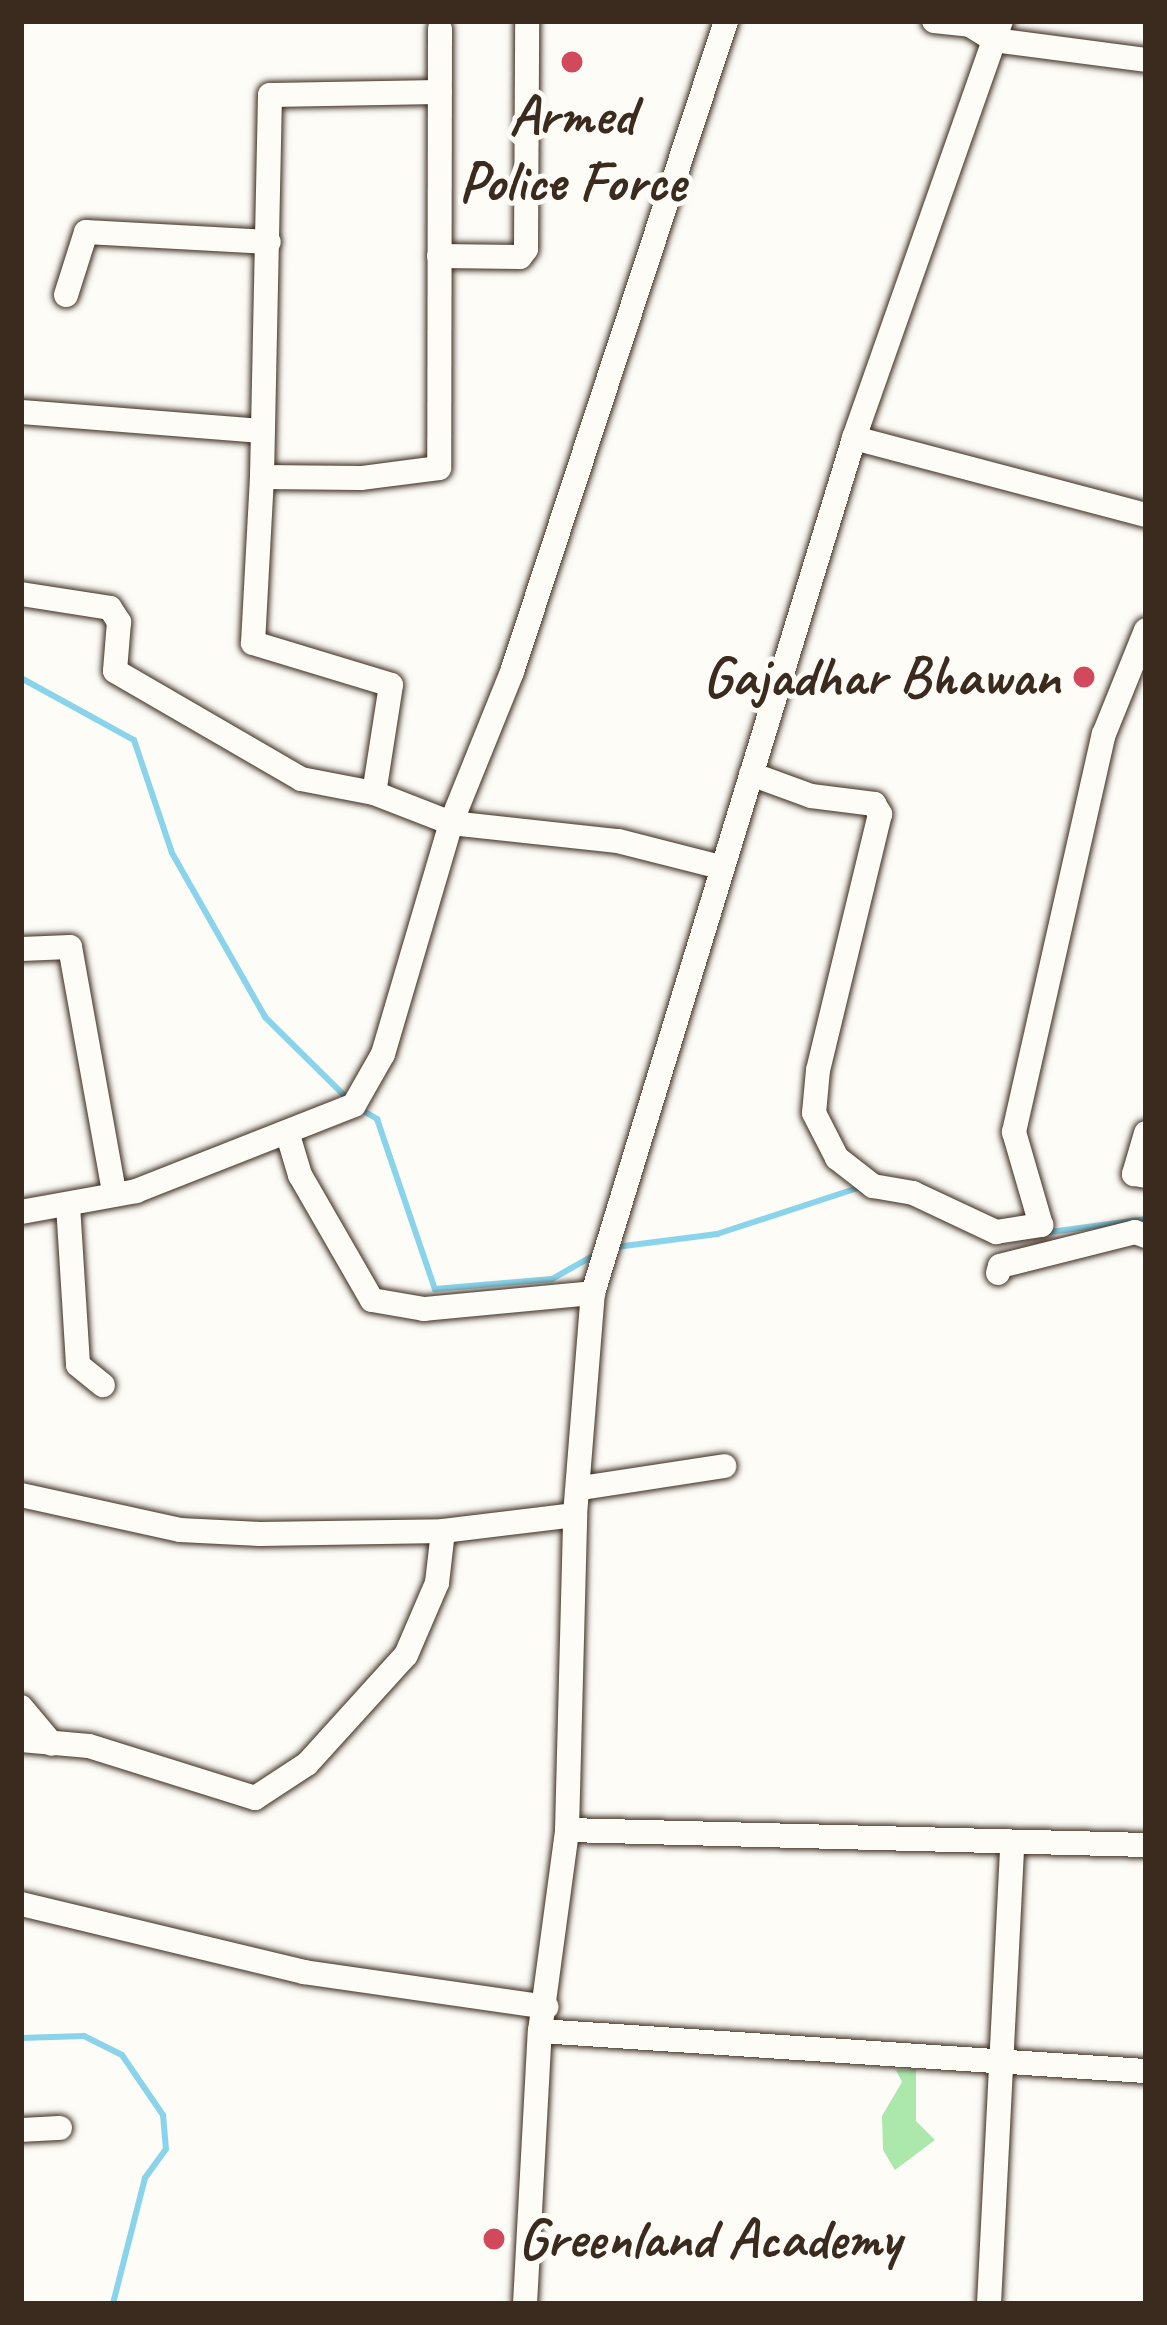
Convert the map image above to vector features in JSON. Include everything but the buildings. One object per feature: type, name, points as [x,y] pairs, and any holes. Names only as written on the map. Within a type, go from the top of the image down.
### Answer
[{"type":"street","points":[[439,256],[520,257],[526,249],[527,21]]},
{"type":"street","points":[[21,1212],[114,1191],[136,1192],[354,1105],[382,1054],[452,823],[512,672],[726,21]]},
{"type":"street","points":[[934,21],[1146,60]]},
{"type":"street","points":[[262,477],[361,478],[440,468],[440,29]]},
{"type":"street","points":[[525,2304],[543,2019],[567,1830],[575,1515],[581,1488],[593,1293],[854,438],[998,30]]},
{"type":"street","points":[[374,793],[392,686],[253,643],[262,477],[270,95],[440,92]]},
{"type":"street","points":[[66,295],[86,232],[269,242]]},
{"type":"street","points":[[21,412],[262,431]]},
{"type":"street","points":[[854,438],[1146,515]]},
{"type":"street","points":[[21,594],[110,608],[119,622],[116,671],[301,779],[374,793],[452,823],[618,842],[720,867]]},
{"type":"street","points":[[751,774],[811,796],[874,804],[880,814],[818,1070],[814,1113],[837,1159],[873,1186],[913,1193],[996,1232],[1041,1225],[1014,1132],[1104,734],[1146,630]]},
{"type":"street","points":[[21,949],[70,947],[114,1191]]},
{"type":"street","points":[[1146,1133],[1134,1174],[1146,1176]]},
{"type":"street","points":[[288,1135],[300,1175],[372,1300],[424,1309],[593,1293]]},
{"type":"street","points":[[68,1205],[78,1365],[103,1385]]},
{"type":"street","points":[[998,1273],[1000,1266],[1135,1232],[1146,1236]]},
{"type":"street","points":[[581,1488],[724,1466]]},
{"type":"street","points":[[21,1495],[179,1530],[443,1531],[575,1515]]},
{"type":"street","points":[[21,1740],[89,1747],[255,1798],[307,1764],[406,1655],[437,1583],[443,1531]]},
{"type":"street","points":[[21,1707],[52,1744]]},
{"type":"street","points":[[567,1830],[1146,1845]]},
{"type":"street","points":[[989,2304],[1012,1844]]},
{"type":"street","points":[[21,1904],[304,1972],[543,2019],[1146,2071]]},
{"type":"street","points":[[21,2130],[60,2128]]},
{"type":"green space","points":[[916,2069],[916,2121],[935,2140],[895,2170],[883,2150],[882,2116],[902,2082],[896,2070]]},
{"type":"waterway","points":[[21,678],[134,740],[172,853],[265,1017],[349,1100]]},
{"type":"waterway","points":[[360,1109],[377,1119],[435,1289],[552,1279],[598,1253]]},
{"type":"waterway","points":[[616,1247],[717,1234],[858,1188]]},
{"type":"waterway","points":[[1043,1233],[1146,1219]]},
{"type":"waterway","points":[[21,2038],[84,2036],[122,2055],[163,2115],[166,2149],[145,2178],[113,2304]]},
{"type":"place","name":"Armed Police Force","points":[[572,62]]},
{"type":"place","name":"Gajadhar Bhawan","points":[[1084,677]]},
{"type":"place","name":"Greenland Academy","points":[[494,2239]]}]
